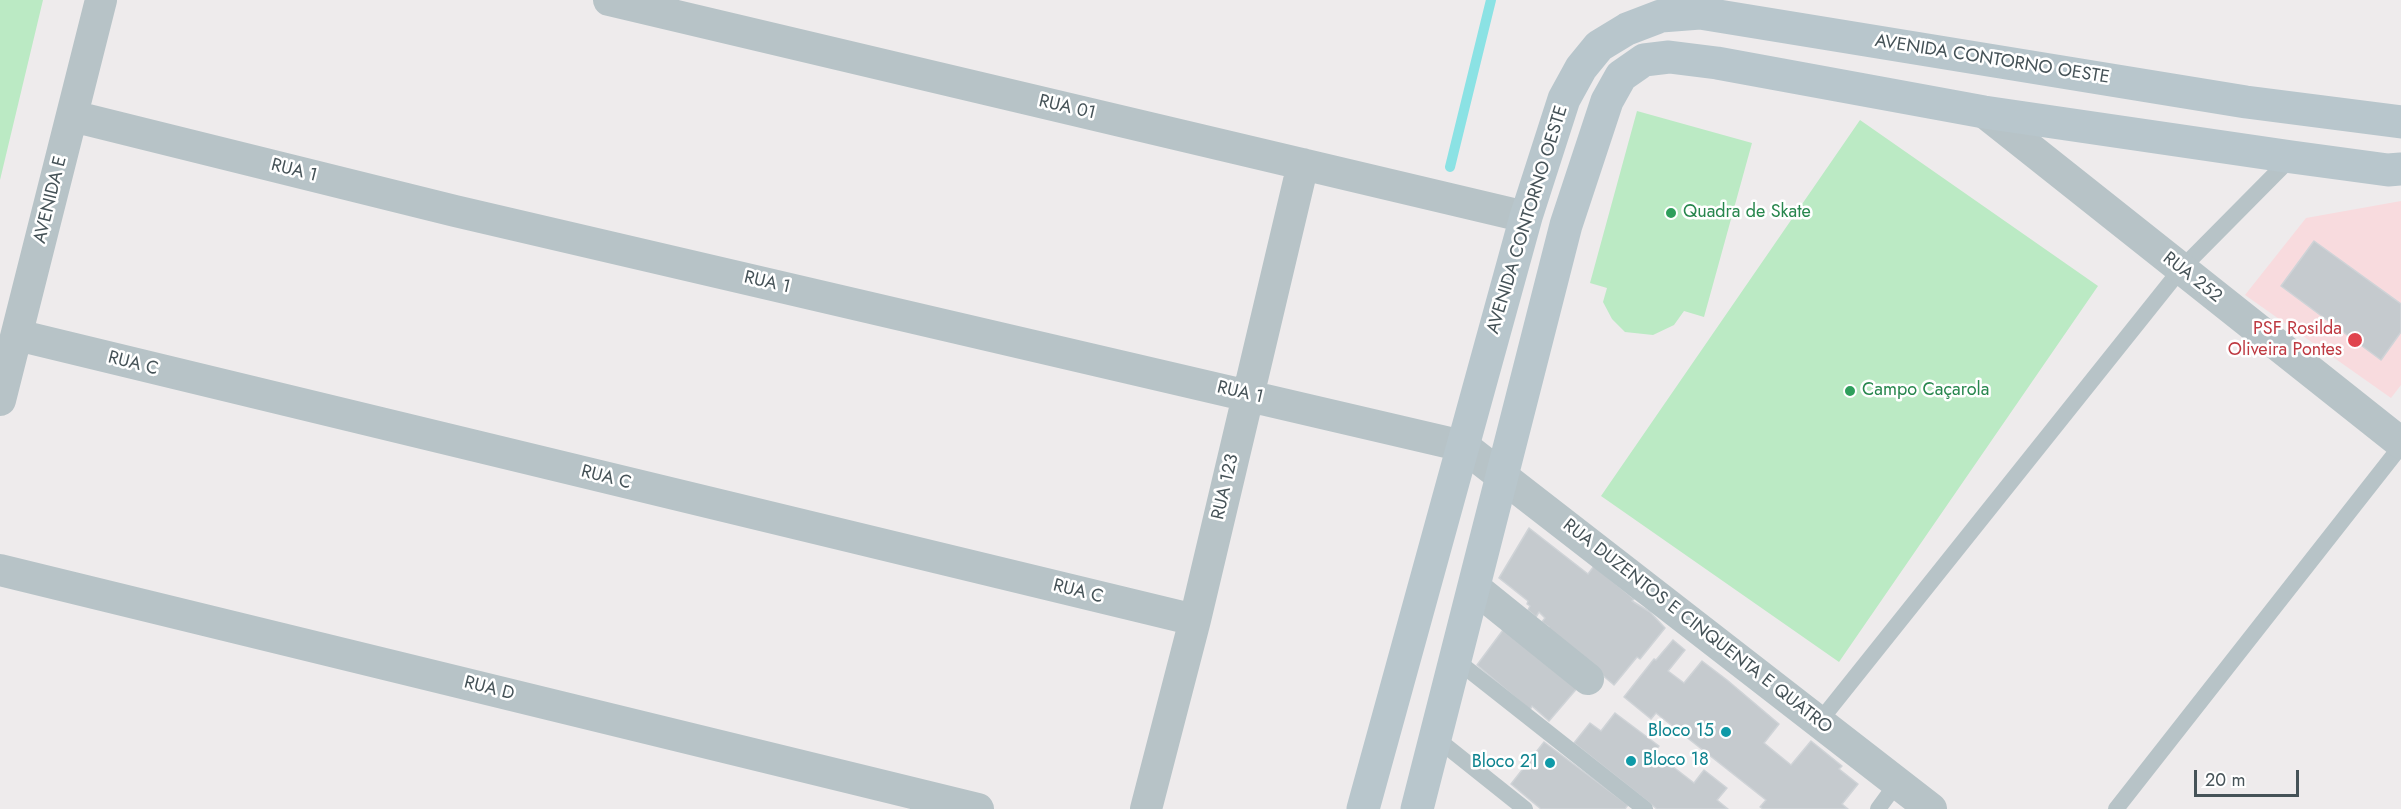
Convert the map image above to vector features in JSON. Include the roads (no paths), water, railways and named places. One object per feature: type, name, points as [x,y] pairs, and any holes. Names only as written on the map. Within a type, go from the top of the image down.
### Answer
[{"type":"street","name":"AVENIDA E","points":[[0,400],[101,0]]},
{"type":"street","name":"RUA 01","points":[[609,0],[1526,217]]},
{"type":"street","name":"AVENIDA CONTORNO OESTE","points":[[1363,809],[1526,217],[1564,99],[1581,68],[1599,46],[1627,29],[1661,16],[1700,13],[2246,102],[2401,122]]},
{"type":"street","points":[[1599,46],[1621,76]]},
{"type":"street","points":[[1417,809],[1566,225],[1606,101],[1621,76],[1644,60],[1669,57],[1717,63],[1984,112],[2292,157],[2388,170],[2401,169]]},
{"type":"street","name":"RUA 252","points":[[1984,112],[2401,445]]},
{"type":"street","name":"RUA 1","points":[[72,116],[455,211],[1463,446]]},
{"type":"street","name":"RUA 123","points":[[1146,809],[1195,620],[1303,164]]},
{"type":"street","name":"RUA C","points":[[16,335],[1195,620]]},
{"type":"street","name":"RUA DUZENTOS E CINQUENTA E QUATRO","points":[[1463,446],[1931,809]]},
{"type":"street","name":"RUA D","points":[[0,570],[978,809]]},
{"type":"street","points":[[1475,588],[1588,679]]},
{"type":"lane","points":[[1819,722],[2181,269],[2292,157]]},
{"type":"lane","points":[[2116,809],[2401,445]]},
{"type":"lane","points":[[1456,660],[1645,809]]},
{"type":"lane","points":[[1436,738],[1525,809]]},
{"type":"lane","points":[[1878,809],[1897,783]]},
{"type":"waterway","points":[[1450,167],[1491,0]]},
{"type":"place","name":"Quadra de Skate","points":[[1671,213]]},
{"type":"place","name":"PSF Rosilda Oliveira Pontes","points":[[2355,340]]},
{"type":"place","name":"Campo Caçarola","points":[[1850,391]]},
{"type":"place","name":"Bloco 15","points":[[1726,732]]},
{"type":"place","name":"Bloco 18","points":[[1631,761]]},
{"type":"place","name":"Bloco 21","points":[[1550,763]]}]
